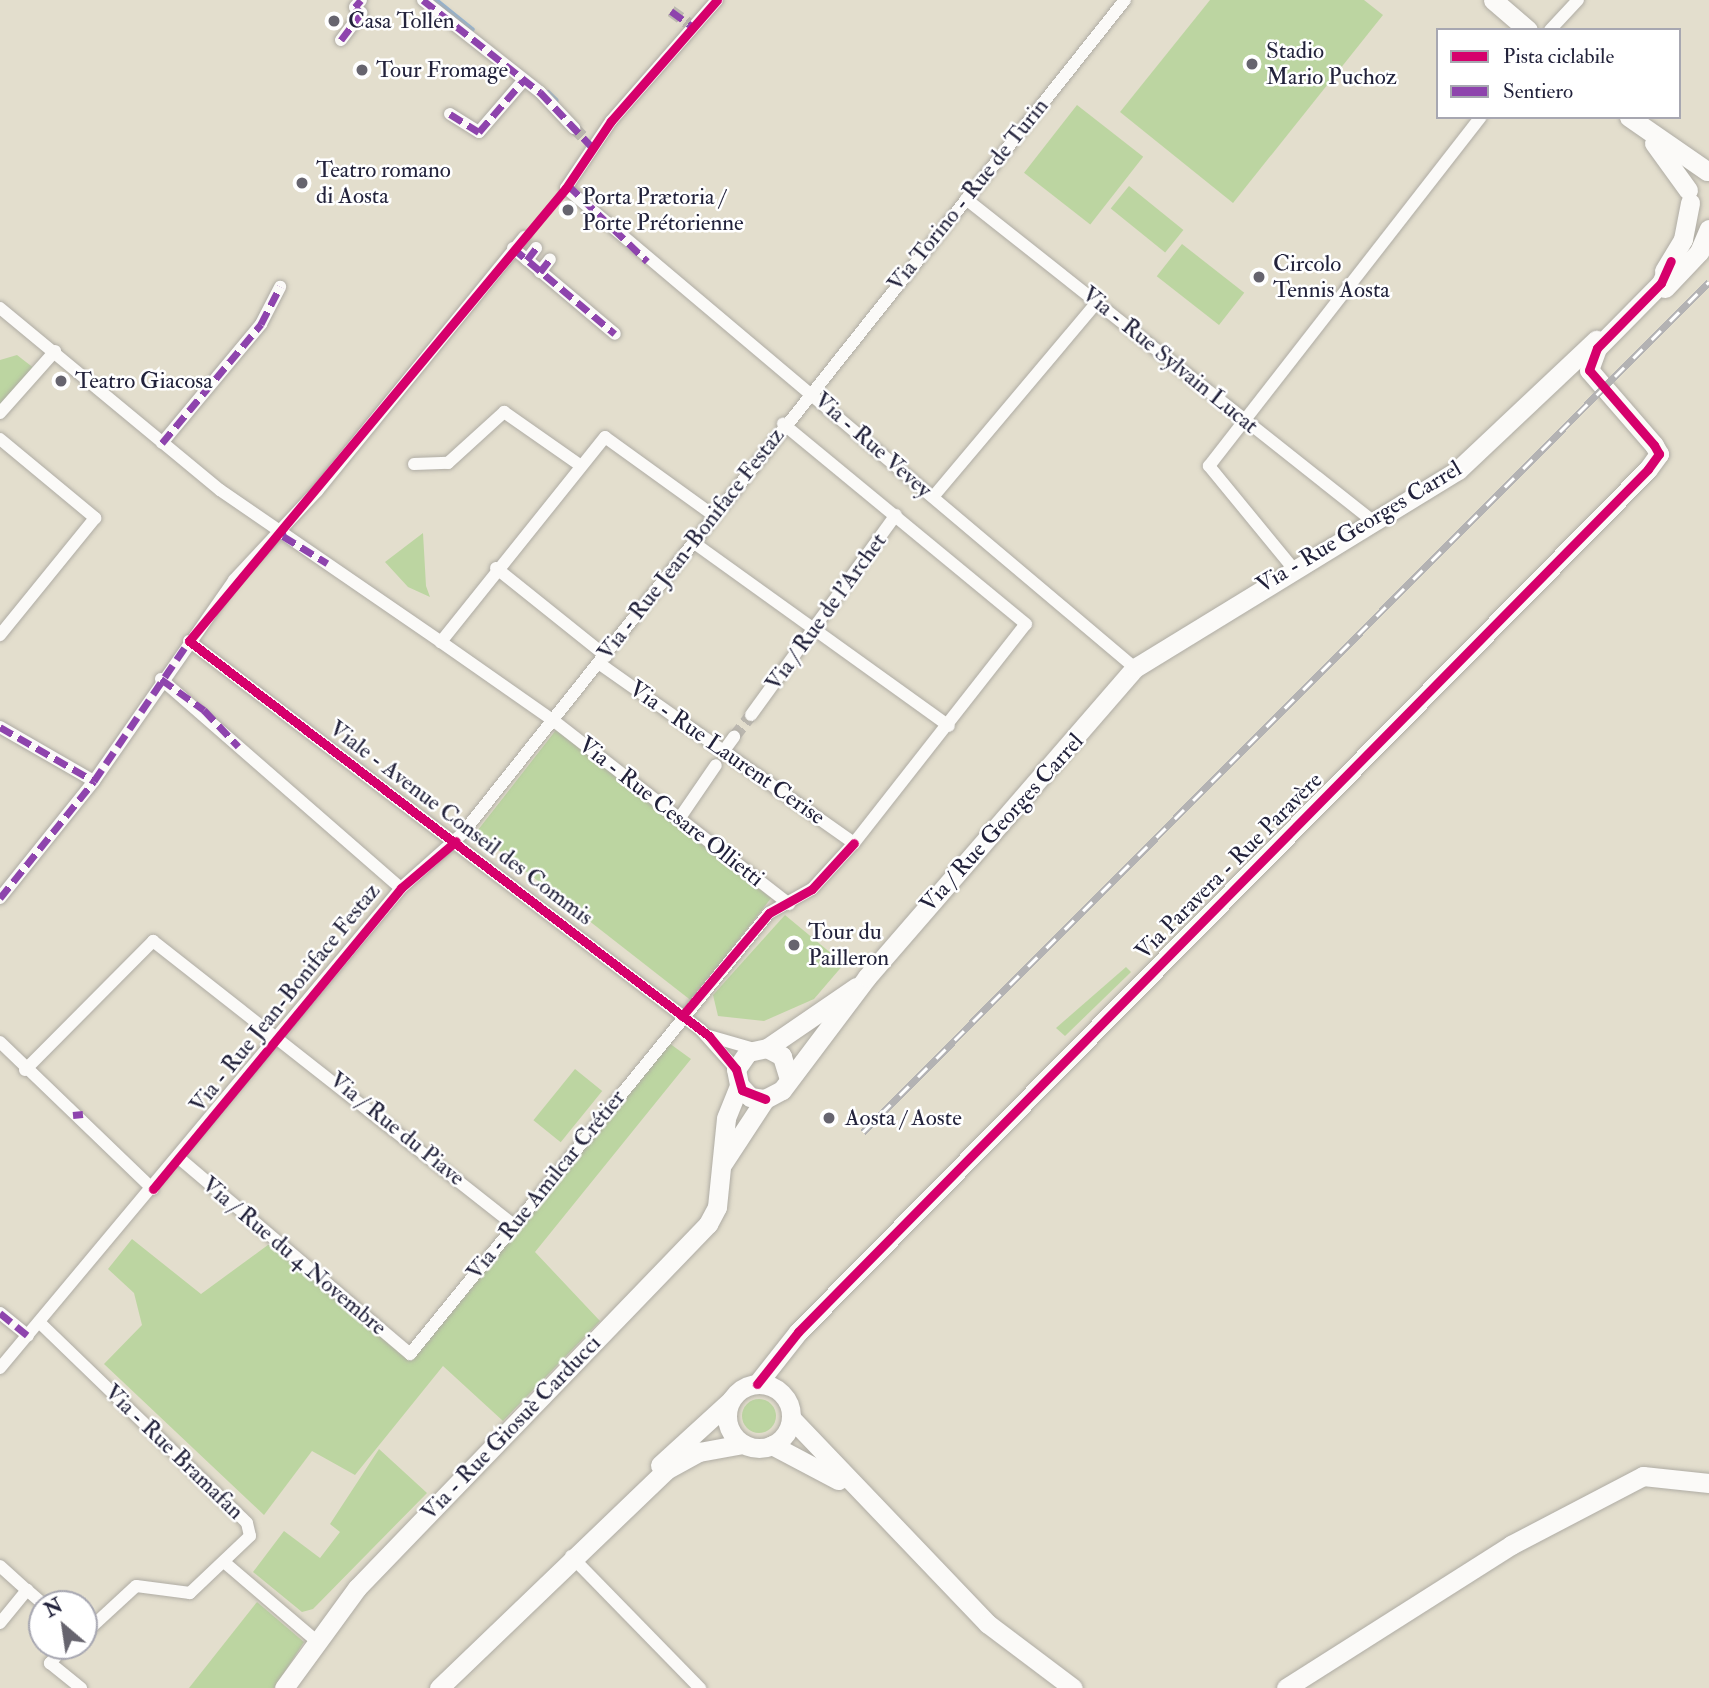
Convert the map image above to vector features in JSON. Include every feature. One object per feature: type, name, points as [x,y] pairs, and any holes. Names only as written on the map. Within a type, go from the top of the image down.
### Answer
[{"type":"street","points":[[341,40],[361,13],[355,7],[361,0]]},
{"type":"street","points":[[423,0],[523,81],[574,128]]},
{"type":"street","name":"Via Torino - Rue de Turin","points":[[810,390],[1125,0]]},
{"type":"street","points":[[1493,0],[1526,28]]},
{"type":"street","points":[[1552,28],[1578,0]]},
{"type":"street","name":"Via - Rue Vevey","points":[[714,7],[691,26],[589,143],[566,188],[647,261],[810,390],[1067,616],[1135,668]]},
{"type":"street","points":[[450,114],[482,136],[523,81]]},
{"type":"street","points":[[1292,567],[1209,466],[1479,119]]},
{"type":"street","points":[[1634,122],[1708,171],[1689,197]]},
{"type":"street","points":[[1634,122],[1689,197],[1709,216]]},
{"type":"street","name":"Via - Rue Georges Carrel","points":[[1135,668],[1292,567],[1374,522],[1458,470],[1518,419],[1671,261],[1689,197]]},
{"type":"street","name":"Via - Rue Sylvain Lucat","points":[[966,199],[1374,522]]},
{"type":"street","points":[[1518,419],[1564,382],[1591,367],[1685,269],[1709,229]]},
{"type":"street","points":[[0,898],[94,781],[161,679],[190,641],[524,237]]},
{"type":"street","points":[[513,248],[615,334]]},
{"type":"street","points":[[527,260],[536,248]]},
{"type":"street","points":[[540,272],[550,259]]},
{"type":"street","points":[[1591,367],[1661,283],[1671,261]]},
{"type":"street","points":[[162,443],[261,324],[280,287]]},
{"type":"street","points":[[933,497],[1097,302]]},
{"type":"street","name":"Via - Rue Cesare Ollietti","points":[[0,309],[55,351],[220,490],[554,721],[789,904]]},
{"type":"street","points":[[0,413],[55,351]]},
{"type":"street","name":"Via Paravera - Rue Paravère","points":[[757,1384],[798,1332],[1625,492],[1659,454],[1591,367]]},
{"type":"street","name":"Via - Rue Jean-Boniface Festaz","points":[[0,1368],[153,1189],[401,888],[456,841],[697,545],[713,515],[810,390]]},
{"type":"street","points":[[414,464],[448,463],[504,412],[540,433],[582,466]]},
{"type":"street","points":[[783,424],[896,516]]},
{"type":"street","points":[[441,642],[496,568],[605,437],[713,515]]},
{"type":"street","points":[[0,439],[95,518],[0,635]]},
{"type":"street","name":"Via - Rue Amilcar Crétier","points":[[410,1354],[769,913],[789,904],[854,843],[1025,629],[1021,616],[896,516]]},
{"type":"street","name":"Via / Rue de l'Archet","points":[[753,712],[816,632],[896,516]]},
{"type":"street","points":[[697,545],[949,726]]},
{"type":"street","name":"Via - Rue Laurent Cerise","points":[[496,568],[603,660],[723,752],[854,843]]},
{"type":"street","name":"Viale - Avenue Conseil des Commis","points":[[190,641],[709,1036]]},
{"type":"street","name":"Via / Rue Georges Carrel","points":[[867,977],[1135,668]]},
{"type":"street","points":[[161,679],[204,710],[238,746],[401,888]]},
{"type":"street","points":[[0,727],[94,781]]},
{"type":"street","points":[[723,752],[734,737]]},
{"type":"street","points":[[679,819],[716,765]]},
{"type":"street","name":"Via / Rue du Piave","points":[[24,1070],[153,941],[279,1035],[514,1225]]},
{"type":"street","points":[[722,1164],[726,1118],[738,1077],[761,1048],[867,977]]},
{"type":"street","points":[[722,1164],[765,1099],[782,1090],[788,1076],[867,977]]},
{"type":"street","points":[[709,1036],[761,1048],[782,1056],[788,1076]]},
{"type":"street","points":[[709,1036],[738,1077],[765,1099]]},
{"type":"street","points":[[0,1042],[24,1070],[78,1115],[153,1189]]},
{"type":"street","name":"Via / Rue du 4 Novembre","points":[[178,1158],[410,1354]]},
{"type":"street","name":"Via - Rue Giosuè Carducci","points":[[284,1688],[314,1639],[708,1224],[722,1164]]},
{"type":"street","points":[[0,1313],[27,1336]]},
{"type":"street","name":"Via - Rue Bramafan","points":[[39,1322],[247,1523],[250,1536],[224,1562]]},
{"type":"street","points":[[782,1355],[783,1396],[790,1418],[853,1490],[988,1624],[1073,1688]]},
{"type":"street","points":[[439,1688],[730,1401],[757,1384],[783,1396]]},
{"type":"street","points":[[730,1401],[728,1425],[743,1444]]},
{"type":"street","points":[[772,1445],[790,1418]]},
{"type":"street","points":[[635,1496],[699,1452],[743,1444],[772,1445],[853,1490]]},
{"type":"street","points":[[1286,1688],[1511,1545],[1643,1476],[1709,1483]]},
{"type":"street","points":[[571,1556],[700,1688]]},
{"type":"street","points":[[98,1621],[136,1586],[190,1592],[224,1562],[314,1639]]},
{"type":"street","points":[[0,1566],[27,1590],[0,1623]]},
{"type":"street","points":[[53,1660],[50,1663],[81,1688]]},
{"type":"street","points":[[1307,1688],[1326,1663]]},
{"type":"green space","name":"Stadio Mario Puchoz","points":[[1210,0],[1364,0],[1383,15],[1233,203],[1120,112]]},
{"type":"green space","points":[[1077,105],[1143,157],[1090,224],[1024,173]]},
{"type":"green space","points":[[1129,186],[1183,230],[1165,253],[1111,209]]},
{"type":"green space","points":[[1182,244],[1244,293],[1219,325],[1157,276]]},
{"type":"green space","points":[[17,355],[35,369],[0,406],[0,360]]},
{"type":"green space","points":[[423,533],[426,586],[430,597],[408,587],[385,562]]},
{"type":"green space","points":[[556,730],[771,898],[691,1001],[476,832]]},
{"type":"green space","points":[[785,915],[844,964],[814,999],[764,1021],[718,1016],[713,995]]},
{"type":"green space","points":[[1126,967],[1131,972],[1065,1036],[1056,1028]]},
{"type":"green space","points":[[669,1043],[691,1059],[535,1252],[600,1321],[503,1421],[443,1366],[355,1475],[312,1451],[264,1515],[104,1364],[142,1325],[134,1293],[108,1269],[132,1239],[201,1294],[272,1242],[411,1361]]},
{"type":"green space","points":[[575,1069],[602,1091],[561,1142],[533,1120]]},
{"type":"green space","points":[[759,1399],[771,1404],[776,1416],[771,1428],[759,1433],[747,1428],[742,1416],[747,1404]]},
{"type":"green space","points":[[379,1449],[427,1493],[313,1609],[302,1612],[253,1572],[284,1531],[320,1558],[340,1532],[330,1524]]},
{"type":"green space","points":[[257,1602],[304,1642],[274,1688],[189,1688]]},
{"type":"waterway","points":[[436,0],[472,29]]},
{"type":"waterway","points":[[548,92],[556,100]]},
{"type":"tunnel","points":[[671,11],[689,24]]},
{"type":"tunnel","points":[[574,128],[586,140]]},
{"type":"tunnel","points":[[734,737],[751,715]]},
{"type":"railway","points":[[863,1132],[1709,282]]},
{"type":"marked path","points":[[341,40],[361,13],[355,7],[361,0]]},
{"type":"marked path","points":[[423,0],[540,92],[591,146]]},
{"type":"marked path","points":[[671,11],[693,27]]},
{"type":"marked path","points":[[450,114],[479,132],[523,81]]},
{"type":"marked path","points":[[568,185],[647,261]]},
{"type":"marked path","points":[[513,248],[615,334]]},
{"type":"marked path","points":[[527,260],[536,248]]},
{"type":"marked path","points":[[540,272],[550,259]]},
{"type":"marked path","points":[[162,443],[261,324],[280,287]]},
{"type":"marked path","points":[[282,528],[283,536],[327,563]]},
{"type":"marked path","points":[[0,898],[94,781],[189,641]]},
{"type":"marked path","points":[[161,679],[204,710],[238,746]]},
{"type":"marked path","points":[[0,727],[94,781]]},
{"type":"marked path","points":[[73,1115],[83,1114]]},
{"type":"marked path","points":[[0,1313],[28,1336]]},
{"type":"cycle path","points":[[717,0],[611,121],[566,188],[189,641],[709,1036],[736,1069],[742,1090],[765,1099]]},
{"type":"cycle path","points":[[757,1384],[798,1332],[1648,469],[1659,454],[1654,445],[1589,370],[1597,348],[1661,283],[1671,261]]},
{"type":"cycle path","points":[[153,1189],[401,888],[456,841]]},
{"type":"cycle path","points":[[682,1016],[769,913],[812,889],[854,843]]},
{"type":"place","name":"Casa Tollen","points":[[334,21]]},
{"type":"place","name":"Stadio Mario Puchoz","points":[[1252,64]]},
{"type":"place","name":"Tour Fromage","points":[[362,70]]},
{"type":"place","name":"Teatro romano di Aosta","points":[[302,183]]},
{"type":"place","name":"Porta Prætoria / Porte Prétorienne","points":[[568,210]]},
{"type":"place","name":"Circolo Tennis Aosta","points":[[1259,277]]},
{"type":"place","name":"Teatro Giacosa","points":[[61,381]]},
{"type":"place","name":"Tour du Pailleron","points":[[794,945]]},
{"type":"place","name":"Aosta / Aoste","points":[[829,1118]]}]
